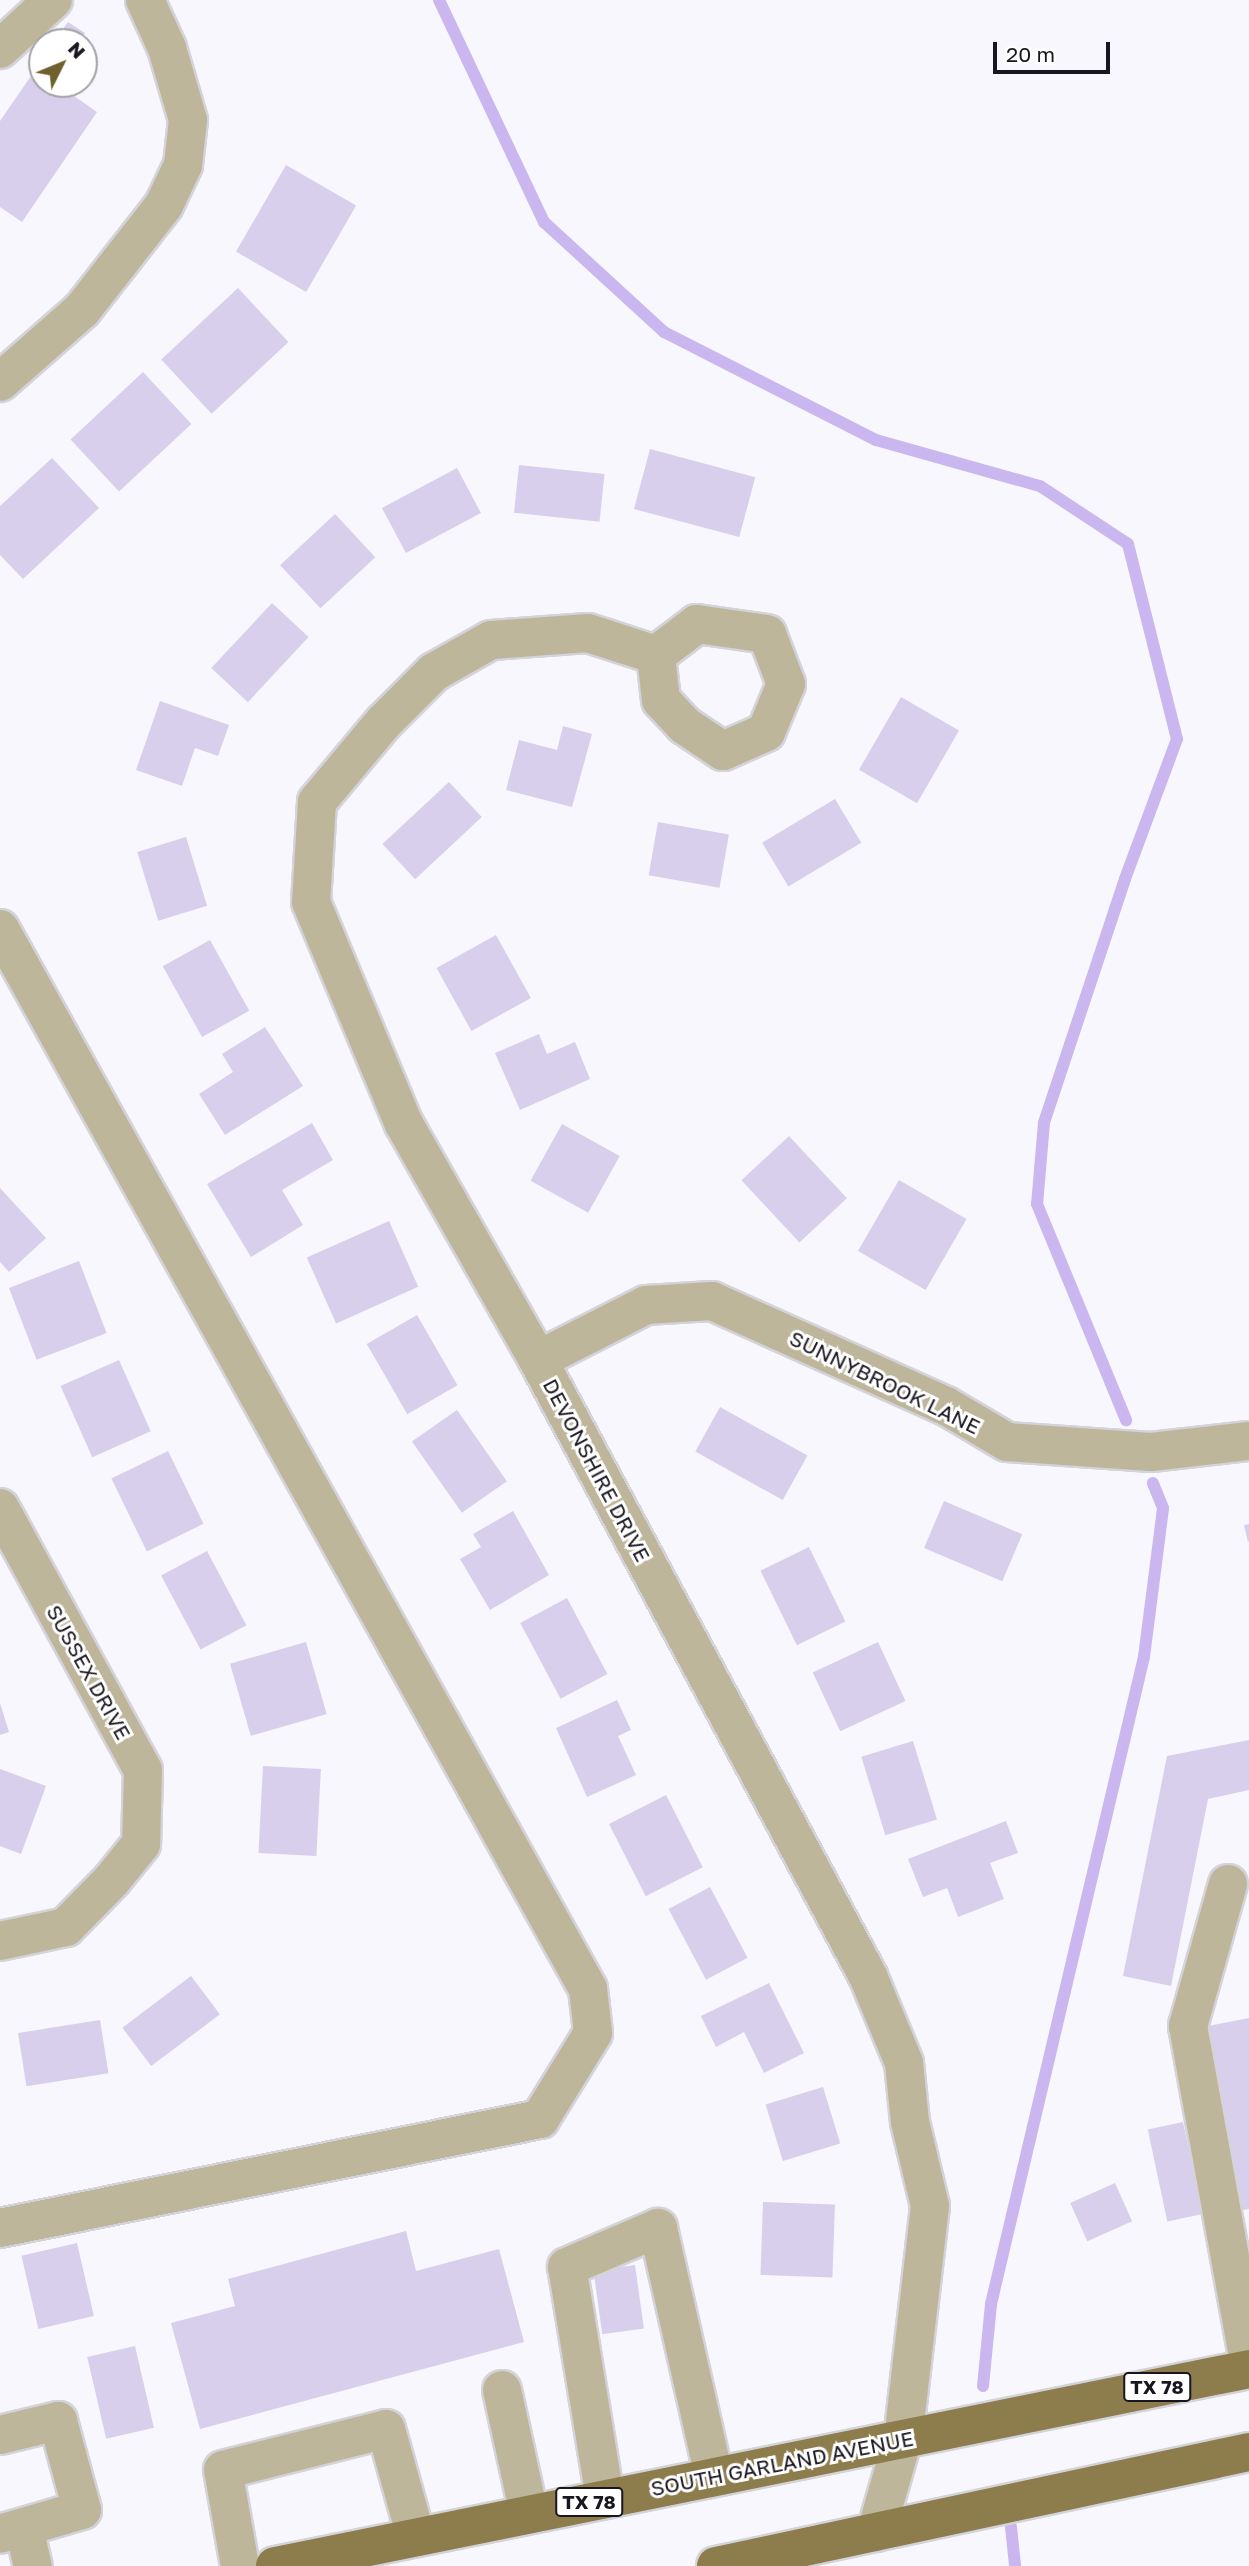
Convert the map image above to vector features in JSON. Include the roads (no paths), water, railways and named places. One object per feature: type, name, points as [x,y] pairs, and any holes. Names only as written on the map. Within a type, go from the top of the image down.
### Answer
[{"type":"main road","name":"SOUTH GARLAND AVENUE","points":[[275,2566],[1249,2369]]},
{"type":"main road","points":[[716,2566],[1249,2452]]},
{"type":"street","points":[[0,49],[53,0]]},
{"type":"street","points":[[0,382],[82,310],[164,205],[183,165],[188,120],[167,48],[145,0]]},
{"type":"street","name":"DEVONSHIRE DRIVE","points":[[656,655],[588,632],[491,640],[434,672],[383,723],[317,802],[311,902],[404,1124],[538,1360],[868,1976],[904,2063],[910,2122],[930,2206],[902,2438],[876,2532]]},
{"type":"street","points":[[0,929],[588,1989],[593,2033],[540,2119],[0,2228]]},
{"type":"street","name":"SUNNYBROOK LANE","points":[[538,1360],[646,1305],[712,1301],[946,1406],[1007,1442],[1152,1452],[1249,1441]]},
{"type":"street","name":"SUSSEX DRIVE","points":[[0,1508],[142,1770],[141,1844],[112,1880],[66,1927],[0,1941]]},
{"type":"street","points":[[1228,1884],[1188,2026],[1249,2363]]},
{"type":"street","points":[[605,2498],[568,2267],[658,2228],[713,2477]]},
{"type":"street","points":[[502,2390],[529,2514]]},
{"type":"street","points":[[0,2435],[58,2421],[82,2510],[12,2531],[33,2566]]},
{"type":"street","points":[[240,2566],[223,2470],[386,2430],[416,2537]]},
{"type":"waterway","points":[[439,0],[544,222],[664,332],[876,440],[1040,486],[1128,544],[1177,739],[1125,879],[1044,1123],[1037,1204],[1126,1420]]},
{"type":"waterway","points":[[983,2386],[991,2304],[1144,1657],[1163,1508],[1153,1483]]},
{"type":"waterway","points":[[1011,2527],[1015,2566]]}]
